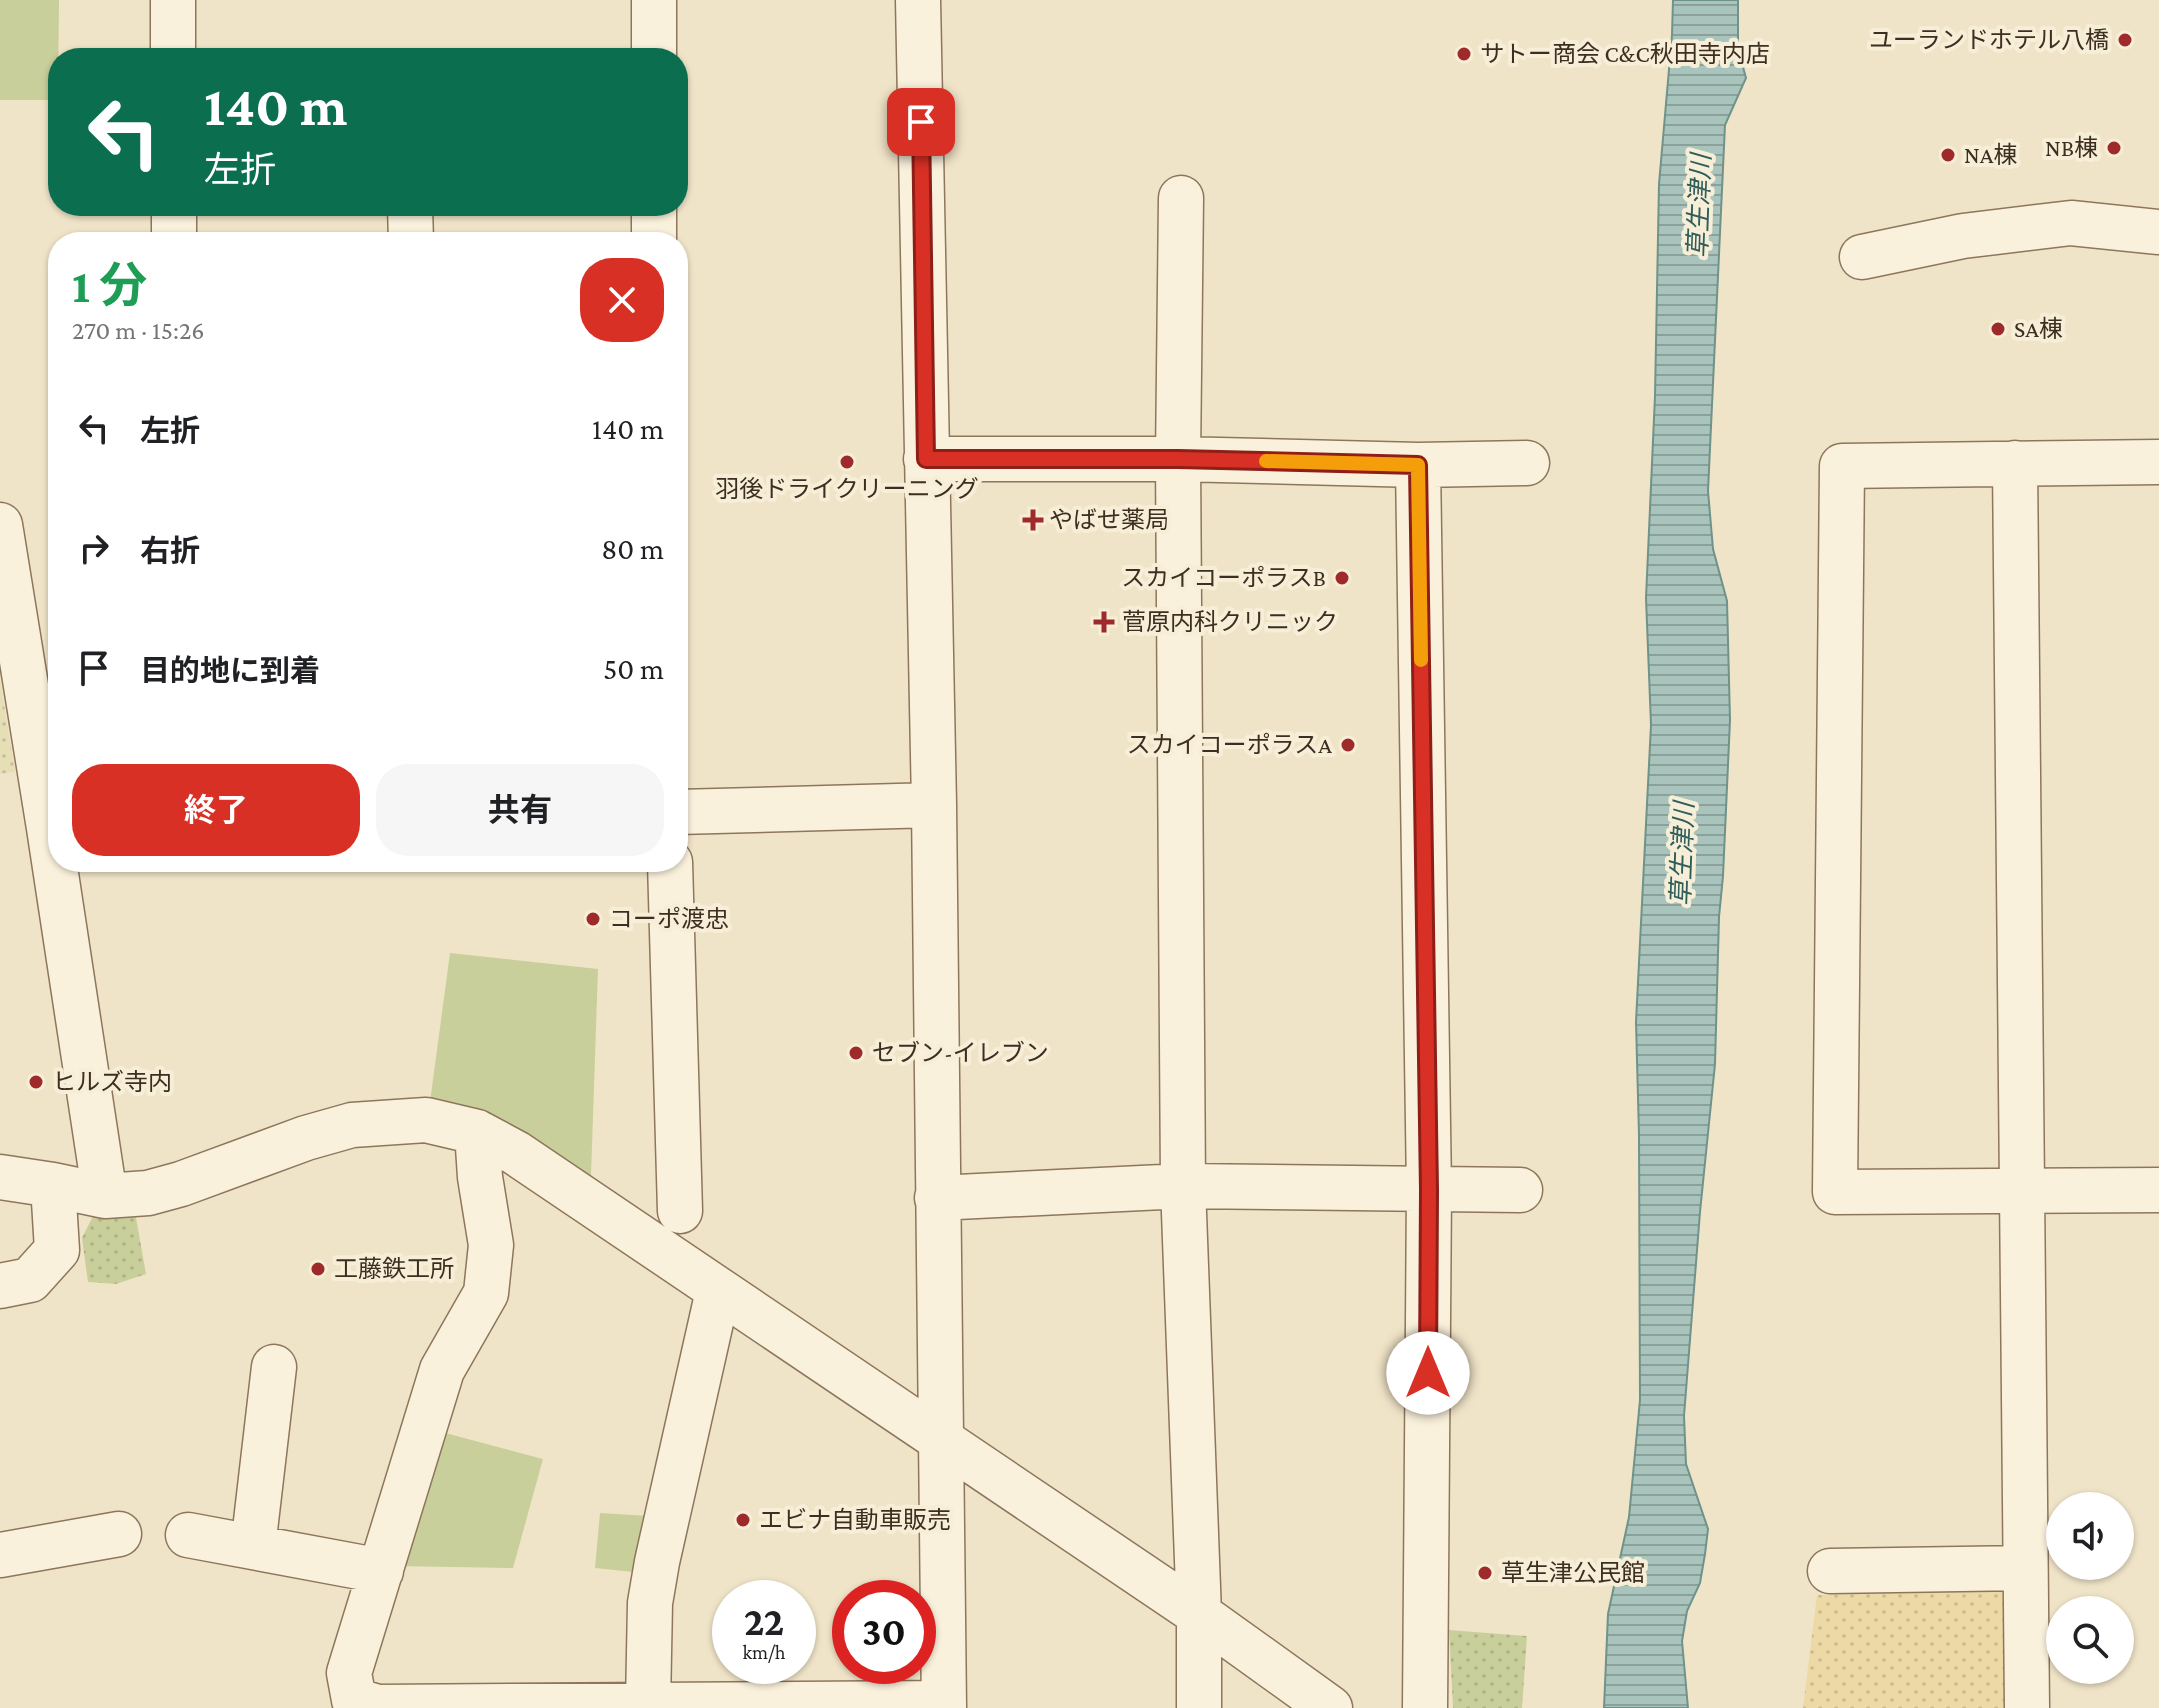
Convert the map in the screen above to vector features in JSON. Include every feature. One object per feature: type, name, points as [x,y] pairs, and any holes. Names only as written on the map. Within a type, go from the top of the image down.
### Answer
[{"type":"street","points":[[173,0],[173,48]]},
{"type":"street","points":[[654,0],[654,48]]},
{"type":"street","points":[[477,1132],[480,1177],[491,1245],[486,1293],[442,1370],[349,1673],[354,1700],[378,1707],[648,1704],[944,1706],[934,805],[918,0]]},
{"type":"street","points":[[1181,198],[1178,459],[1183,1186],[1199,1614],[1199,1708]]},
{"type":"street","points":[[1862,257],[1963,236],[2071,223],[2159,232]]},
{"type":"street","points":[[926,459],[1178,459],[1418,465],[1527,463]]},
{"type":"street","points":[[2159,462],[1842,466],[1835,1192],[2159,1190]]},
{"type":"street","points":[[2015,463],[2027,1708]]},
{"type":"street","points":[[1418,465],[1429,1190],[1425,1708]]},
{"type":"street","points":[[0,525],[48,794]]},
{"type":"street","points":[[688,812],[934,805]]},
{"type":"street","points":[[60,872],[105,1196]]},
{"type":"street","points":[[670,872],[680,1211]]},
{"type":"street","points":[[0,1177],[105,1196],[148,1193],[352,1125],[426,1120],[477,1132],[516,1153],[1199,1614],[1330,1708]]},
{"type":"street","points":[[0,1286],[30,1280],[57,1250],[53,1185]]},
{"type":"street","points":[[937,1198],[1183,1186],[1520,1190]]},
{"type":"street","points":[[648,1704],[650,1603],[718,1291]]},
{"type":"street","points":[[253,1547],[274,1367]]},
{"type":"street","points":[[0,1555],[119,1534]]},
{"type":"street","points":[[188,1535],[381,1571]]},
{"type":"street","points":[[1830,1571],[2025,1568]]},
{"type":"shaded area","points":[[0,680],[15,772],[0,774]]},
{"type":"green space","points":[[0,0],[59,0],[59,48],[48,48],[48,100],[0,100]]},
{"type":"green space","points":[[450,953],[598,969],[591,1175],[576,1180],[430,1102]]},
{"type":"green space","points":[[135,1212],[146,1274],[116,1284],[88,1282],[82,1238],[94,1214]]},
{"type":"green space","points":[[438,1431],[543,1459],[513,1568],[394,1566]]},
{"type":"green space","points":[[600,1513],[649,1516],[633,1572],[595,1568]]},
{"type":"green space","points":[[1449,1630],[1527,1636],[1522,1708],[1453,1708]]},
{"type":"sand","points":[[2011,1590],[2014,1708],[1803,1708],[1817,1595]]},
{"type":"water","name":"草生津川","points":[[1673,0],[1738,0],[1738,49],[1746,78],[1725,125],[1708,491],[1713,549],[1727,601],[1730,720],[1719,917],[1715,1064],[1684,1416],[1686,1464],[1708,1529],[1700,1583],[1687,1611],[1682,1641],[1688,1708],[1604,1708],[1608,1614],[1629,1517],[1640,1400],[1636,1022],[1651,725],[1646,598],[1655,396],[1659,184]]},
{"type":"slow traffic","points":[[1266,461],[1418,465],[1421,660]]},
{"type":"place","name":"ユーランドホテル八橋","points":[[2125,40]]},
{"type":"place","name":"サトー商会 C&C秋田寺内店","points":[[1464,54]]},
{"type":"place","name":"NB棟","points":[[2114,148]]},
{"type":"place","name":"NA棟","points":[[1948,155]]},
{"type":"place","name":"SA棟","points":[[1998,329]]},
{"type":"place","name":"羽後ドライクリーニング","points":[[847,462]]},
{"type":"place","name":"やばせ薬局","points":[[1033,520]]},
{"type":"place","name":"スカイコーポラスB","points":[[1342,578]]},
{"type":"place","name":"菅原内科クリニック","points":[[1104,622]]},
{"type":"place","name":"スカイコーポラスA","points":[[1348,745]]},
{"type":"place","name":"コーポ渡忠","points":[[593,919]]},
{"type":"place","name":"セブン-イレブン","points":[[856,1053]]},
{"type":"place","name":"ヒルズ寺内","points":[[36,1082]]},
{"type":"place","name":"工藤鉄工所","points":[[318,1269]]},
{"type":"place","name":"エビナ自動車販売","points":[[743,1520]]},
{"type":"place","name":"草生津公民館","points":[[1485,1573]]},
{"type":"route","points":[[921,122],[926,459],[1178,459],[1418,465],[1429,1190],[1428,1373]]}]
